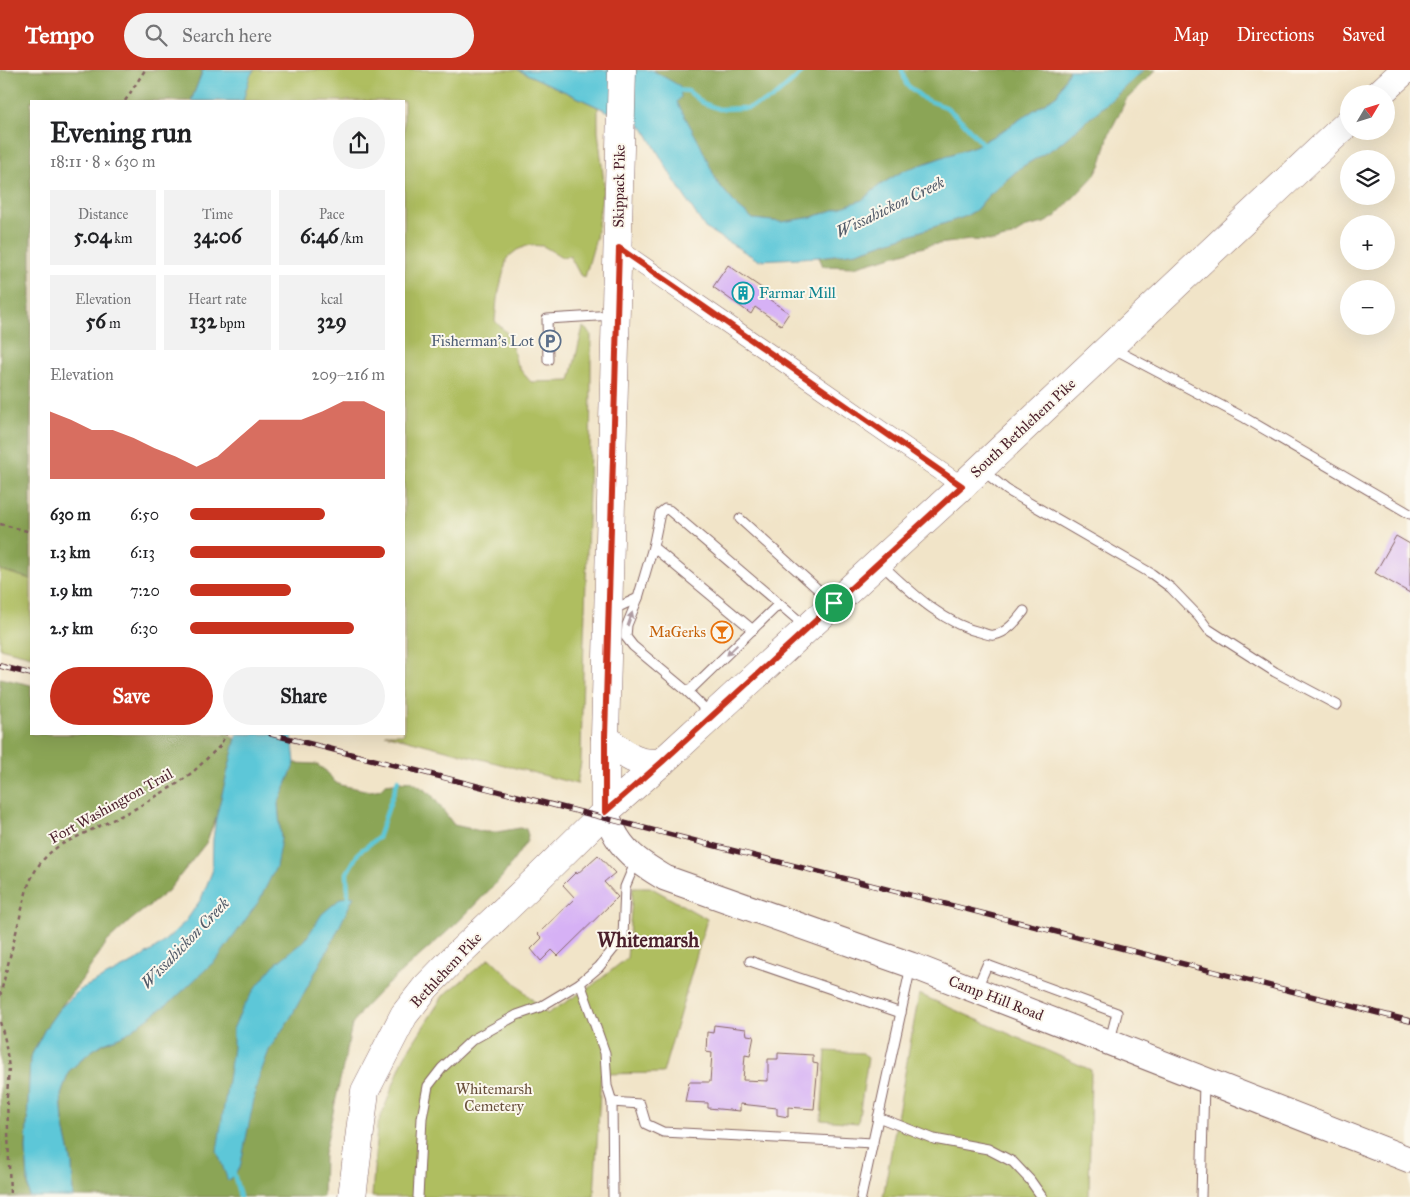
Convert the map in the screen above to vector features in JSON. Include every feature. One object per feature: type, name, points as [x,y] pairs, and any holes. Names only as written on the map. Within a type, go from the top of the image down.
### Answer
[{"type":"main road","name":"Skippack Pike","points":[[605,812],[605,737],[619,248],[622,70]]},
{"type":"main road","points":[[1389,85],[1405,70]]},
{"type":"main road","name":"South Bethlehem Pike","points":[[605,812],[662,762],[971,477],[1340,130]]},
{"type":"main road","points":[[605,737],[636,761],[649,764],[662,762]]},
{"type":"main road","name":"Bethlehem Pike","points":[[352,1197],[365,1092],[404,1015],[426,987],[456,956],[605,812]]},
{"type":"street","points":[[619,248],[971,477]]},
{"type":"street","name":"Camp Hill Road","points":[[605,812],[618,838],[637,859],[664,878],[911,965],[1410,1160]]},
{"type":"lane","points":[[548,360],[547,319],[617,315]]},
{"type":"lane","points":[[1110,346],[1246,418],[1410,514]]},
{"type":"lane","points":[[971,477],[1007,490],[1152,574],[1171,588],[1208,629],[1275,672],[1337,705]]},
{"type":"lane","points":[[712,716],[688,692],[633,646],[626,637],[627,625],[638,598],[653,547],[660,513],[665,509],[669,510],[807,628]]},
{"type":"lane","points":[[740,519],[834,603]]},
{"type":"lane","points":[[653,547],[753,630]]},
{"type":"lane","points":[[879,562],[944,616],[972,630],[993,635],[1004,632],[1017,620],[1024,610]]},
{"type":"lane","points":[[608,612],[638,598]]},
{"type":"lane","points":[[688,692],[779,604]]},
{"type":"lane","points":[[418,1197],[422,1118],[428,1086],[442,1068],[472,1040],[517,1015],[540,1007],[580,983],[599,967],[623,938],[625,887],[637,859]]},
{"type":"lane","points":[[750,960],[900,1013]]},
{"type":"lane","points":[[861,1197],[911,965]]},
{"type":"lane","points":[[580,983],[605,1052],[606,1086],[612,1102],[613,1197]]},
{"type":"lane","points":[[1201,1197],[1204,1079]]},
{"type":"lane","points":[[612,1102],[640,1104],[646,1124],[663,1132],[873,1143]]},
{"type":"lane","points":[[878,1116],[934,1139],[988,1149],[1013,1162],[1030,1180],[1042,1197]]},
{"type":"path","points":[[126,100],[145,70]]},
{"type":"path","points":[[0,524],[30,532]]},
{"type":"path","name":"Fort Washington Trail","points":[[0,996],[27,890],[32,874],[41,861],[62,844],[133,810],[180,782],[194,772],[220,746],[226,735]]},
{"type":"path","points":[[0,1022],[6,1040],[9,1068],[7,1096],[10,1197]]},
{"type":"green space","points":[[0,70],[518,70],[598,107],[598,131],[604,183],[596,238],[585,277],[580,275],[570,256],[562,257],[543,246],[529,245],[517,250],[507,258],[497,299],[495,321],[506,332],[516,362],[531,382],[570,381],[583,327],[591,334],[581,762],[577,784],[389,735],[405,735],[405,100],[30,100]]},
{"type":"green space","points":[[0,70],[203,70],[191,100],[30,100],[30,579],[0,570]]},
{"type":"green space","points":[[654,70],[1069,70],[1057,95],[999,133],[975,146],[903,171],[880,185],[863,200],[813,217],[782,222],[753,219],[737,206],[717,182],[677,102]]},
{"type":"green space","points":[[1144,70],[1156,70],[1126,100],[1109,134],[1101,164],[1095,175],[1055,217],[1044,223],[1027,227],[1012,236],[994,241],[970,240],[931,245],[854,267],[823,266],[819,257],[857,252],[964,217],[976,210],[987,197],[1020,168],[1057,146]]},
{"type":"green space","points":[[0,570],[30,579],[30,656],[0,648]]},
{"type":"green space","points":[[0,678],[30,685],[30,735],[229,735],[236,740],[216,818],[206,843],[168,891],[107,942],[45,1029],[30,1058],[26,1149],[29,1197],[0,1197]]},
{"type":"green space","points":[[295,763],[316,764],[340,785],[370,791],[381,789],[385,784],[411,781],[431,794],[454,825],[485,832],[526,829],[527,841],[502,877],[457,923],[380,991],[362,1010],[352,1025],[324,1154],[323,1197],[73,1197],[72,1164],[63,1122],[61,1095],[69,1071],[90,1052],[104,1043],[126,1034],[281,839],[278,804]]},
{"type":"green space","name":"Whitemarsh Cemetery","points":[[633,887],[650,887],[707,919],[663,1073],[601,1074],[594,1197],[372,1197],[377,1127],[404,1057],[443,996],[490,958],[547,1014],[593,985],[627,958]]},
{"type":"green space","points":[[919,994],[1091,1070],[1089,1197],[883,1197]]},
{"type":"green space","points":[[826,1051],[863,1053],[868,1058],[858,1123],[821,1120]]},
{"type":"water","points":[[203,70],[254,70],[250,76],[243,100],[191,100]]},
{"type":"water","name":"Wissahickon Creek","points":[[518,70],[652,70],[680,86],[681,97],[677,102],[700,144],[717,182],[737,206],[753,219],[782,222],[813,217],[862,200],[880,185],[903,171],[975,146],[999,133],[1057,95],[1069,70],[1144,70],[1057,146],[1020,168],[987,197],[976,210],[964,217],[857,252],[819,257],[758,260],[705,228],[672,177],[644,128]]},
{"type":"water","name":"Wissahickon Creek","points":[[237,735],[292,735],[295,763],[278,804],[281,839],[276,867],[259,901],[218,958],[173,1000],[126,1034],[104,1043],[90,1052],[69,1071],[61,1095],[63,1122],[72,1164],[73,1197],[29,1197],[26,1149],[30,1058],[45,1029],[59,1009],[81,989],[134,962],[159,946],[186,921],[201,899],[212,872],[216,818]]},
{"type":"water","points":[[354,896],[334,938],[291,1017],[270,1048],[258,1080],[240,1168],[228,1181],[217,1151],[233,1048],[233,1029],[254,990],[274,965],[305,940],[322,914],[341,898]]},
{"type":"building","name":"Farmar Mill","points":[[728,265],[766,291],[763,295],[789,313],[781,325],[755,307],[751,314],[713,287]]},
{"type":"building","points":[[1396,536],[1410,544],[1410,593],[1375,573]]},
{"type":"building","points":[[598,855],[615,873],[604,882],[618,897],[558,956],[552,950],[541,961],[531,949],[542,938],[538,934],[575,898],[563,885]]},
{"type":"building","points":[[714,1025],[746,1029],[747,1035],[754,1036],[750,1056],[745,1055],[743,1080],[768,1081],[768,1059],[778,1059],[778,1053],[813,1055],[813,1063],[818,1064],[814,1109],[788,1107],[788,1117],[777,1115],[777,1108],[740,1104],[740,1111],[708,1108],[708,1103],[685,1102],[689,1082],[710,1082],[712,1053],[706,1052],[707,1032],[713,1033]]},
{"type":"waterway","points":[[674,90],[688,91],[703,103],[719,109],[748,108],[772,99],[805,70]]},
{"type":"waterway","points":[[902,70],[906,84],[924,99],[946,107],[963,122],[985,147]]},
{"type":"waterway","points":[[346,900],[348,897],[347,873],[359,852],[378,838],[398,780]]},
{"type":"waterway","points":[[233,1170],[240,1197]]},
{"type":"railway","points":[[0,666],[30,674]]},
{"type":"railway","points":[[275,735],[1410,1021]]},
{"type":"place","name":"Farmar Mill","points":[[743,293]]},
{"type":"place","name":"Fisherman's Lot","points":[[550,341]]},
{"type":"place","name":"MaGerks","points":[[722,632]]},
{"type":"district","name":"Whitemarsh","points":[[648,940]]},
{"type":"route","points":[[619,248],[962,486],[834,603],[605,812],[605,737],[619,248]]}]
